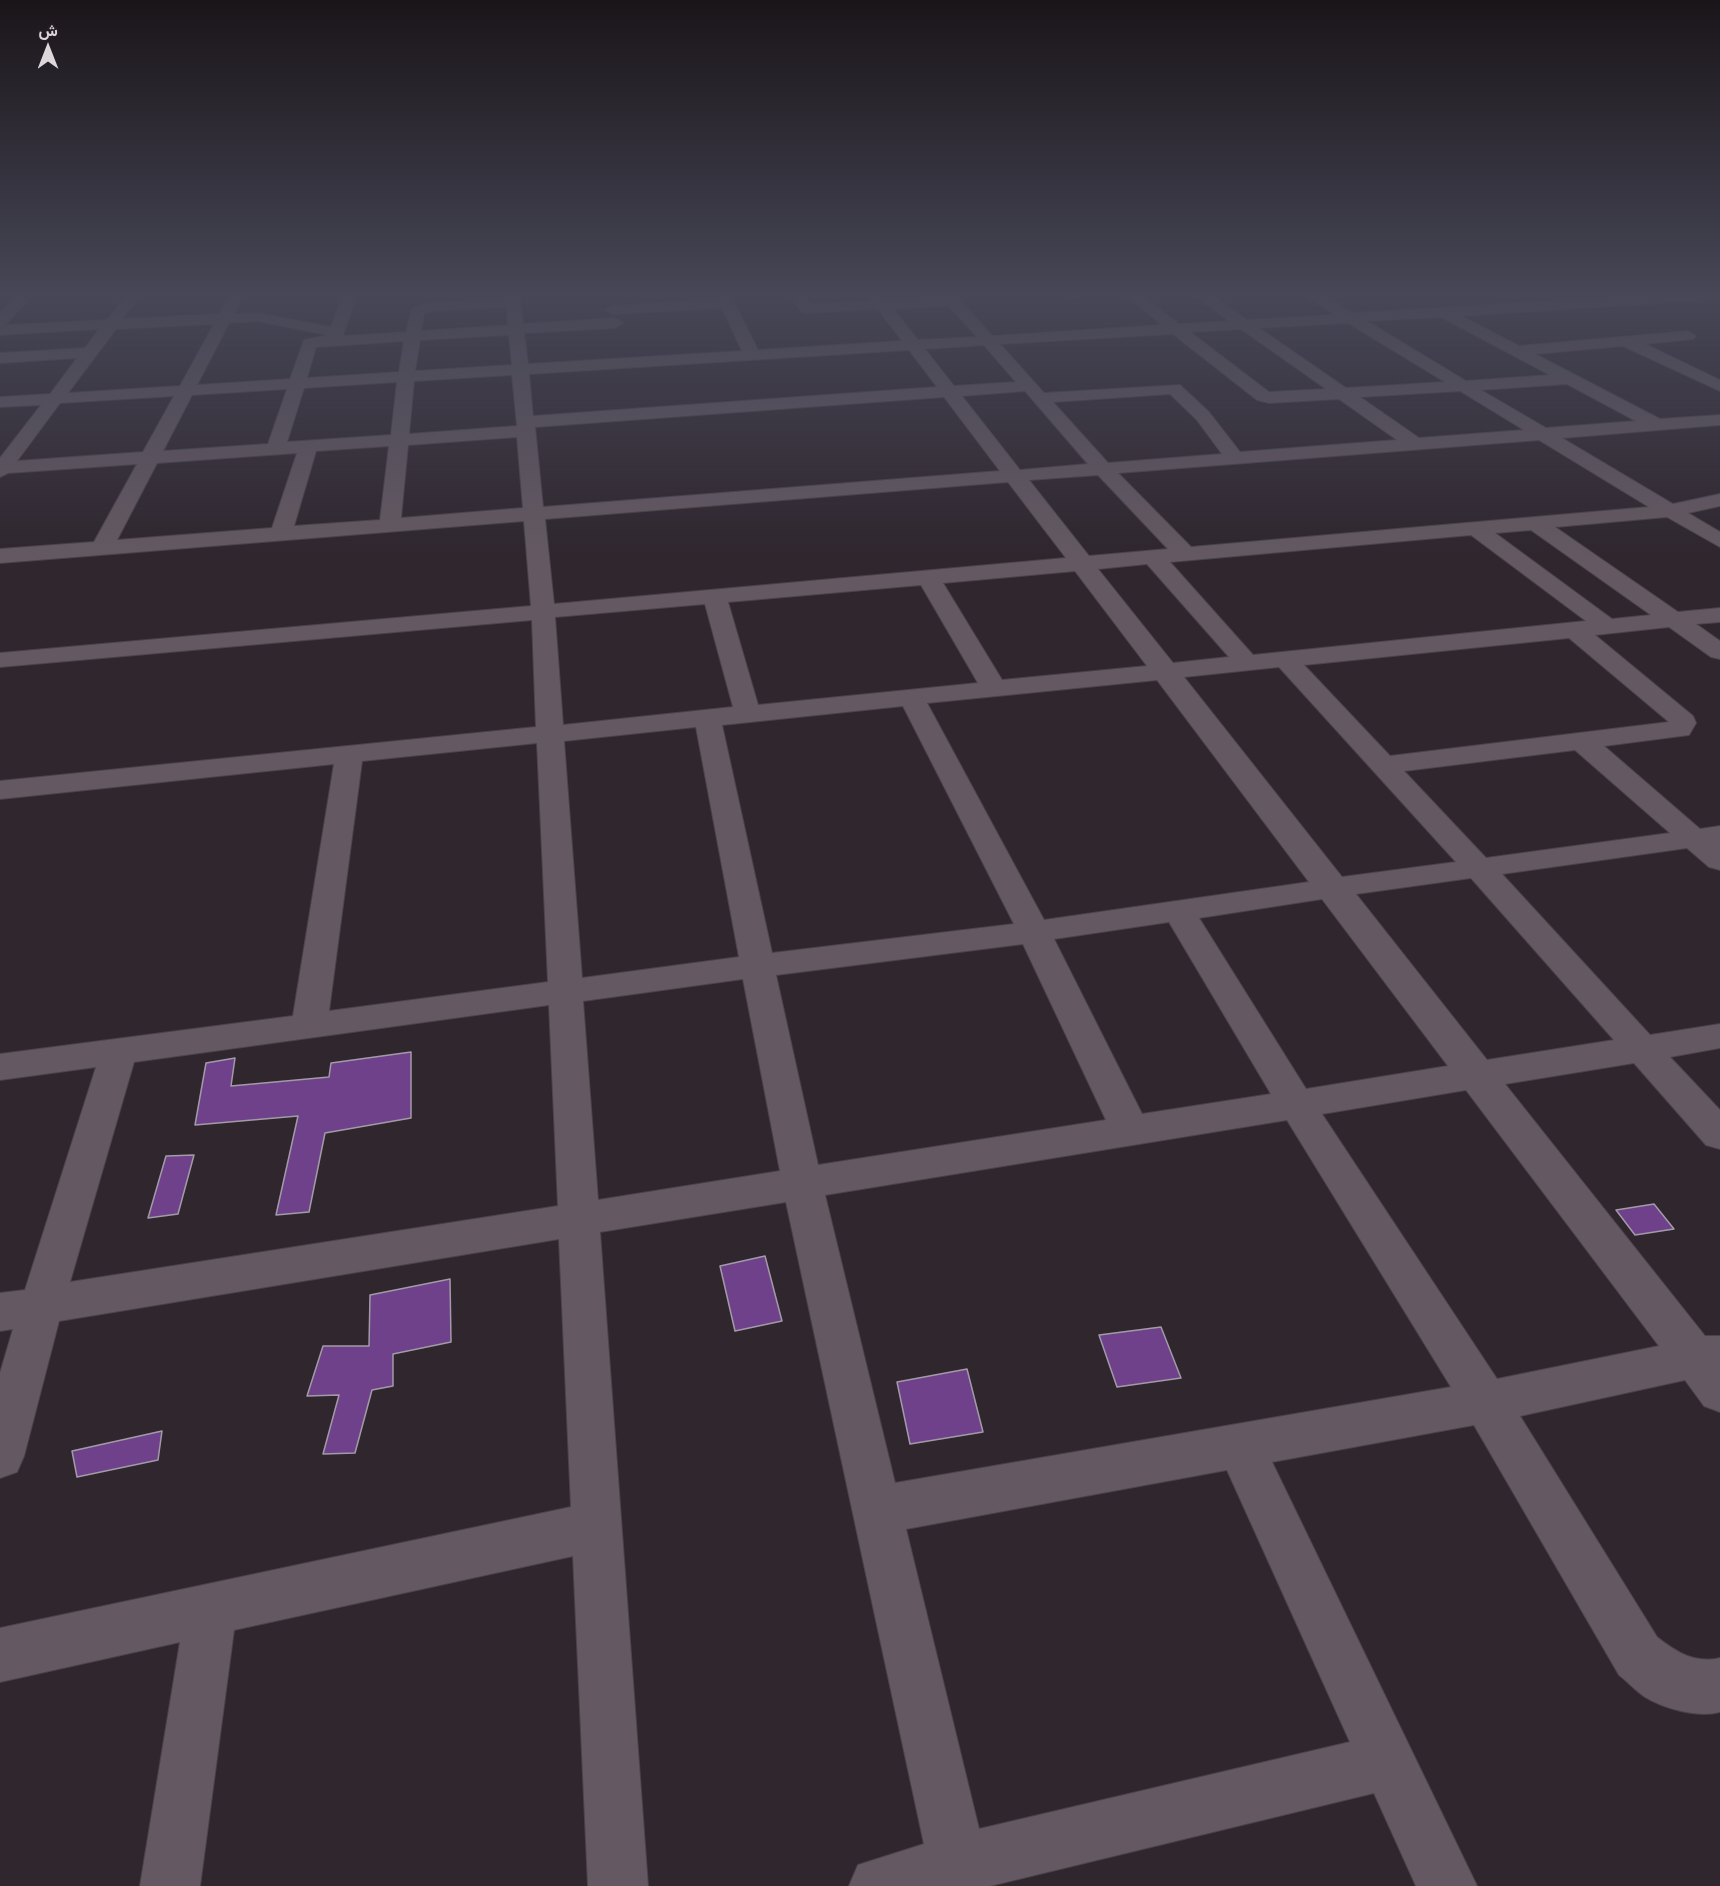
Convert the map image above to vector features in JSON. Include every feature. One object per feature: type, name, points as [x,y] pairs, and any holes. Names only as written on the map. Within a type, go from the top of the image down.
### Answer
[{"type":"street","points":[[5,459],[67,382]]},
{"type":"street","points":[[102,548],[191,382]]},
{"type":"street","points":[[0,402],[327,382]]},
{"type":"street","points":[[390,525],[405,382]]},
{"type":"street","points":[[521,382],[543,611],[618,1886]]},
{"type":"street","points":[[709,382],[718,408]]},
{"type":"street","points":[[940,382],[1082,563],[1475,1074],[1712,1367]]},
{"type":"street","points":[[1025,382],[1102,468],[1185,554]]},
{"type":"street","points":[[1328,382],[1415,444]]},
{"type":"street","points":[[1455,382],[1720,541]]},
{"type":"street","points":[[1222,385],[1246,383],[1263,396],[1277,399],[1530,382]]},
{"type":"street","points":[[1576,382],[1655,424]]},
{"type":"street","points":[[276,448],[296,384]]},
{"type":"street","points":[[5,459],[150,457],[399,440],[718,408],[947,392],[1198,387]]},
{"type":"street","points":[[1174,389],[1203,416],[1235,458]]},
{"type":"street","points":[[0,556],[1720,420]]},
{"type":"street","points":[[281,534],[308,446]]},
{"type":"street","points":[[0,660],[1670,511],[1720,500]]},
{"type":"street","points":[[1535,523],[1720,652]]},
{"type":"street","points":[[1475,528],[1607,626]]},
{"type":"street","points":[[1153,557],[1247,663]]},
{"type":"street","points":[[928,577],[995,690]]},
{"type":"street","points":[[714,595],[748,714]]},
{"type":"street","points":[[0,790],[1720,615]]},
{"type":"street","points":[[1384,765],[1680,729],[1683,723],[1680,716],[1574,630]]},
{"type":"street","points":[[1286,659],[1479,868],[1639,1049],[1720,1135]]},
{"type":"street","points":[[910,697],[1034,932],[1074,1020],[1131,1131]]},
{"type":"street","points":[[706,718],[802,1182],[879,1510],[958,1864]]},
{"type":"street","points":[[1581,741],[1707,837],[1720,861]]},
{"type":"street","points":[[309,1025],[350,755]]},
{"type":"street","points":[[0,1067],[757,966],[1034,932],[1332,888],[1707,837]]},
{"type":"street","points":[[1178,910],[1486,1402],[1638,1656],[1665,1678],[1708,1688],[1720,1685]]},
{"type":"street","points":[[0,1312],[579,1217],[1298,1105],[1475,1074],[1720,1036]]},
{"type":"street","points":[[0,1456],[41,1306],[119,1052]]},
{"type":"street","points":[[879,1510],[1486,1402],[1712,1367]]},
{"type":"street","points":[[1239,1445],[1447,1886]]},
{"type":"street","points":[[0,1655],[597,1526]]},
{"type":"street","points":[[170,1886],[212,1610]]},
{"type":"street","points":[[879,1886],[958,1864],[1388,1761]]},
{"type":"building","points":[[411,1052],[411,1118],[325,1133],[309,1212],[276,1215],[298,1116],[195,1125],[206,1063],[235,1058],[231,1086],[329,1077],[331,1063]]},
{"type":"building","points":[[194,1155],[178,1214],[148,1218],[166,1156]]},
{"type":"building","points":[[1654,1204],[1674,1229],[1635,1235],[1616,1210]]},
{"type":"building","points":[[765,1256],[782,1321],[735,1331],[720,1266]]},
{"type":"building","points":[[450,1279],[451,1342],[393,1354],[393,1386],[372,1390],[355,1453],[323,1454],[339,1395],[307,1396],[323,1346],[369,1346],[370,1295]]},
{"type":"building","points":[[1161,1327],[1181,1378],[1117,1387],[1099,1335]]},
{"type":"building","points":[[967,1369],[983,1432],[910,1444],[897,1382]]},
{"type":"building","points":[[162,1431],[158,1460],[77,1477],[72,1451]]}]
